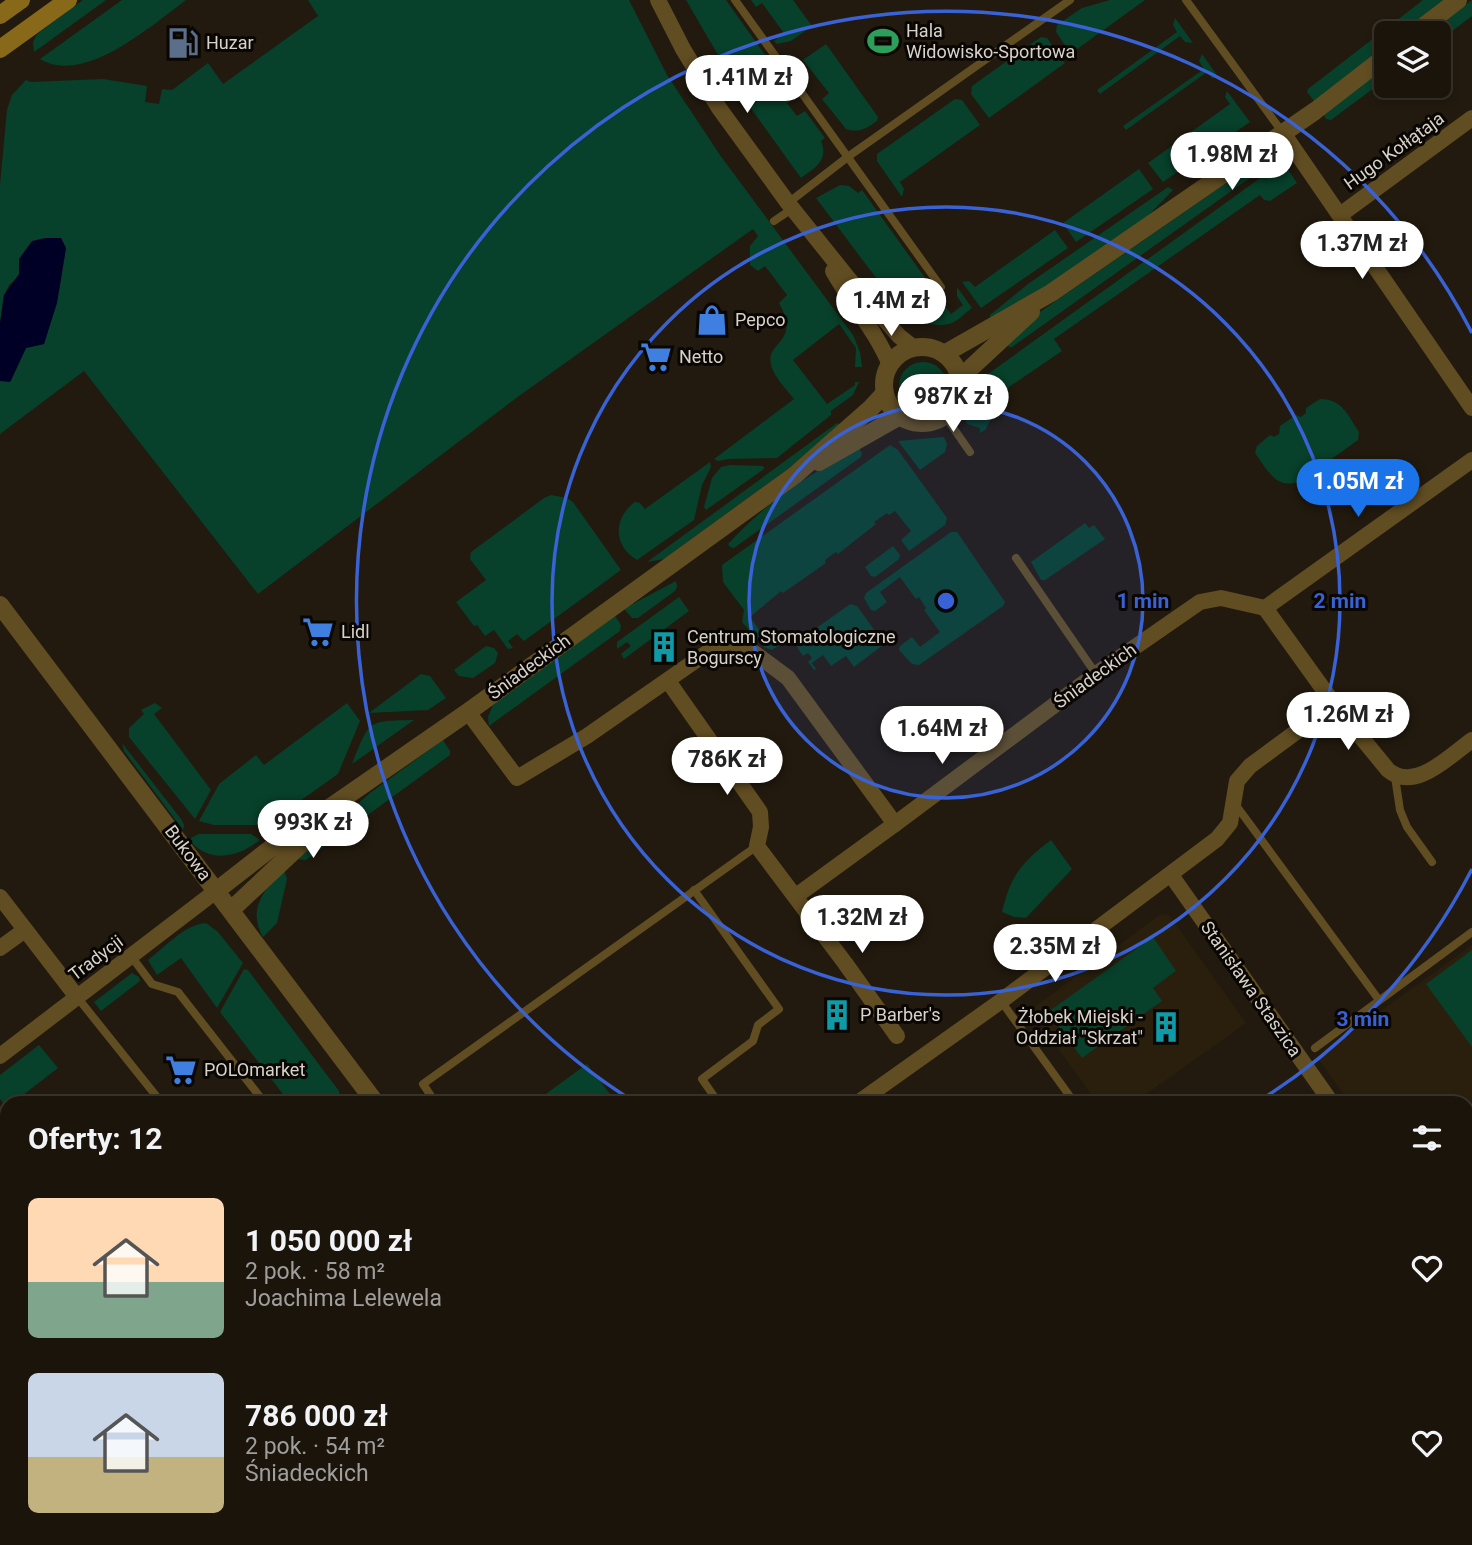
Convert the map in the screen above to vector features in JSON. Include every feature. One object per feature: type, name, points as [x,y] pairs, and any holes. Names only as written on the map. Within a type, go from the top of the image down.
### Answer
[{"type":"main road","points":[[0,15],[21,0]]},
{"type":"main road","points":[[4,42],[68,0]]},
{"type":"street","points":[[658,0],[683,49],[719,107],[816,242],[899,336],[914,348]]},
{"type":"street","points":[[1431,21],[1458,0]]},
{"type":"street","points":[[944,354],[1051,293],[1283,133],[1374,65]]},
{"type":"street","name":"Hugo Kołłątaja","points":[[1340,215],[1472,118]]},
{"type":"street","name":"Hugo Kołłątaja","points":[[1283,133],[1472,408]]},
{"type":"street","points":[[816,242],[847,296],[881,345],[890,365]]},
{"type":"street","points":[[960,378],[1051,293]]},
{"type":"street","points":[[914,348],[930,348],[944,354],[954,364],[960,378],[961,386],[956,404],[945,416],[925,424],[908,421],[888,403],[885,377],[890,365],[900,355],[914,348]]},
{"type":"street","name":"Śniadeckich","points":[[216,891],[270,849],[468,712],[795,475],[872,408],[885,393]]},
{"type":"street","name":"Śniadeckich","points":[[795,475],[900,416]]},
{"type":"street","points":[[1472,460],[1265,608],[1334,704],[1395,777],[1418,777],[1472,740]]},
{"type":"street","name":"Śniadeckich","points":[[796,896],[1096,674],[1200,603],[1221,598],[1265,608]]},
{"type":"street","name":"Bukowa","points":[[0,605],[370,1096]]},
{"type":"street","points":[[468,712],[517,778],[587,736],[718,645],[729,642],[745,646],[797,687],[895,824]]},
{"type":"street","points":[[668,681],[760,812],[761,827],[757,846],[897,1036]]},
{"type":"street","points":[[867,1096],[1001,1001],[1217,839],[1230,823],[1237,781],[1250,766],[1334,704]]},
{"type":"street","name":"Śniadeckich","points":[[230,910],[368,780]]},
{"type":"street","name":"Stanisława Staszica","points":[[1171,874],[1327,1096]]},
{"type":"street","name":"Tradycji","points":[[0,1056],[216,891]]},
{"type":"street","points":[[0,897],[77,997]]},
{"type":"street","points":[[0,948],[24,930]]},
{"type":"lane","points":[[735,0],[941,287]]},
{"type":"lane","points":[[774,221],[849,156],[1070,0]]},
{"type":"lane","points":[[1186,0],[1283,133]]},
{"type":"lane","points":[[945,416],[970,452]]},
{"type":"lane","points":[[1016,558],[1096,674]]},
{"type":"lane","points":[[1395,777],[1400,810],[1407,827],[1432,862]]},
{"type":"lane","points":[[1235,804],[1379,1000]]},
{"type":"lane","points":[[431,1096],[423,1084],[757,846]]},
{"type":"lane","points":[[694,890],[779,1009],[758,1025],[753,1041],[702,1079],[714,1096]]},
{"type":"lane","points":[[1315,1048],[1472,932]]},
{"type":"lane","points":[[131,956],[152,984],[178,992],[259,1096]]},
{"type":"lane","points":[[77,997],[156,1096]]},
{"type":"lane","points":[[1001,1001],[1070,1096]]},
{"type":"shaded area","points":[[1161,914],[1169,915],[1246,1023],[1143,1096],[1093,1096],[1032,1013],[1033,1008]]},
{"type":"shaded area","points":[[1472,945],[1472,1096],[1345,1096],[1317,1057]]},
{"type":"green space","points":[[83,0],[106,0],[34,52],[33,42],[37,34]]},
{"type":"green space","points":[[122,0],[186,0],[136,37],[97,59],[77,65],[58,65],[40,59]]},
{"type":"green space","points":[[308,0],[629,0],[667,75],[720,155],[853,335],[860,352],[862,367],[855,367],[856,348],[839,324],[793,360],[827,404],[855,385],[855,382],[859,382],[853,395],[777,458],[714,459],[794,399],[776,376],[770,359],[785,335],[787,327],[779,303],[787,295],[765,266],[758,271],[750,265],[750,246],[758,236],[753,229],[519,396],[258,594],[84,371],[0,434],[0,381],[11,381],[26,348],[44,344],[59,291],[66,248],[61,238],[9,285],[4,295],[0,323],[0,185],[7,110],[12,95],[26,80],[103,79],[147,86],[145,102],[159,104],[162,89],[172,90],[208,63],[223,84],[318,16]]},
{"type":"green space","points":[[686,0],[726,0],[795,97],[787,103],[797,116],[805,111],[825,138],[821,141],[823,153],[819,163],[801,178],[742,96]]},
{"type":"green space","points":[[751,0],[793,0],[812,26],[791,41],[777,44],[774,41],[784,33],[762,3],[756,7]]},
{"type":"green space","points":[[1110,0],[1145,0],[1073,52],[1069,51],[1056,32],[1057,25],[1082,8]]},
{"type":"green space","points":[[1423,0],[1444,0],[1417,21],[1396,21]]},
{"type":"green space","points":[[1472,0],[1472,16],[1451,32],[1451,21],[1445,21]]},
{"type":"green space","points":[[1175,18],[1193,43],[1185,42],[1180,36],[1100,94],[1097,90],[1177,32],[1173,25]]},
{"type":"green space","points":[[1041,37],[1047,38],[1065,63],[989,118],[971,94],[972,86]]},
{"type":"green space","points":[[1374,38],[1374,54],[1314,101],[1307,92]]},
{"type":"green space","points":[[826,44],[878,117],[877,121],[866,128],[855,131],[846,129],[822,99],[829,93],[803,60]]},
{"type":"green space","points":[[1202,54],[1219,78],[1212,78],[1207,72],[1126,130],[1123,126],[1204,69],[1199,61]]},
{"type":"green space","points":[[1374,75],[1374,88],[1331,120],[1324,115]]},
{"type":"green space","points":[[1227,91],[1250,122],[1163,182],[1148,163],[1230,104],[1225,97]]},
{"type":"green space","points":[[955,99],[962,100],[980,125],[900,182],[904,189],[902,197],[877,161],[877,154]]},
{"type":"green space","points":[[1251,166],[1254,175],[1009,347],[1007,343],[1037,314]]},
{"type":"green space","points":[[1277,166],[1287,168],[1297,183],[1270,201],[1264,200],[1260,195],[1054,339],[1062,351],[1009,387],[985,430],[980,433],[980,428],[967,424],[966,420],[980,383],[988,374]]},
{"type":"green space","points":[[1139,169],[1153,189],[1076,242],[1063,223]]},
{"type":"green space","points":[[840,185],[849,186],[858,193],[862,190],[951,314],[963,305],[957,296],[957,287],[972,308],[955,321],[943,325],[923,322],[901,311],[816,198]]},
{"type":"green space","points":[[1168,187],[1173,190],[1147,217],[1024,301],[990,320],[990,315],[1028,284]]},
{"type":"green space","points":[[1055,230],[1068,248],[981,308],[962,282],[969,281],[975,287]]},
{"type":"green space","points":[[923,362],[932,363],[940,369],[946,377],[946,395],[940,403],[932,409],[923,410],[914,409],[906,403],[900,395],[899,386],[900,377],[906,369],[914,363]]},
{"type":"green space","points":[[1320,399],[1334,402],[1344,409],[1359,432],[1358,440],[1301,481],[1279,481],[1268,472],[1255,453],[1257,446],[1270,435],[1274,437],[1279,434],[1280,426],[1296,415],[1301,417],[1306,413],[1306,408]]},
{"type":"green space","points":[[837,423],[841,425],[800,460],[664,559],[647,562]]},
{"type":"green space","points":[[944,437],[947,444],[945,452],[920,470],[898,441]]},
{"type":"green space","points":[[890,445],[898,450],[947,518],[945,525],[909,551],[901,540],[911,531],[895,511],[889,515],[887,513],[838,554],[836,552],[825,560],[826,563],[783,593],[781,591],[750,617],[765,638],[776,631],[782,639],[782,643],[772,650],[764,647],[742,622],[744,610],[723,582],[722,565]]},
{"type":"green space","points":[[859,448],[861,457],[734,548],[730,547],[728,544],[742,529],[772,503],[823,468]]},
{"type":"green space","points":[[710,462],[711,467],[702,485],[694,520],[637,560],[629,554],[623,547],[619,532],[623,516],[628,509],[635,502],[645,509]]},
{"type":"green space","points":[[763,466],[764,469],[706,510],[704,507],[712,478],[721,467]]},
{"type":"green space","points":[[551,495],[573,502],[621,570],[524,641],[517,634],[508,641],[513,648],[508,649],[494,630],[485,636],[456,602],[486,580],[470,559],[471,552]]},
{"type":"green space","points":[[1085,523],[1089,528],[1094,525],[1105,539],[1045,580],[1041,580],[1031,562]]},
{"type":"green space","points":[[951,532],[957,532],[1005,602],[919,665],[912,664],[899,650],[900,646],[912,637],[920,647],[940,632],[924,610],[926,608],[919,597],[916,599],[900,577],[880,592],[887,602],[875,611],[871,610],[864,598],[866,593]]},
{"type":"green space","points":[[893,546],[900,555],[899,559],[875,577],[871,576],[865,567]]},
{"type":"green space","points":[[676,581],[675,591],[638,618],[632,618],[624,609],[627,607]]},
{"type":"green space","points":[[679,597],[689,611],[624,659],[621,654],[631,646],[627,642],[617,649],[617,642]]},
{"type":"green space","points":[[850,604],[857,606],[883,645],[854,667],[846,656],[831,666],[823,655],[812,663],[816,669],[814,670],[808,662],[812,658],[808,653],[803,656],[797,642]]},
{"type":"green space","points":[[615,616],[621,625],[620,631],[489,726],[488,717],[493,705]]},
{"type":"green space","points":[[486,646],[494,648],[498,653],[495,663],[473,678],[459,676],[454,670]]},
{"type":"green space","points":[[421,674],[430,676],[446,698],[428,710],[369,713]]},
{"type":"green space","points":[[155,703],[162,708],[154,714],[211,790],[195,819],[129,737],[129,728],[144,714],[141,710]]},
{"type":"green space","points":[[347,703],[360,721],[338,774],[279,816],[259,825],[214,825],[199,821],[219,784],[256,755],[264,765]]},
{"type":"green space","points":[[414,720],[352,764],[372,726],[387,721]]},
{"type":"green space","points":[[443,740],[450,755],[306,860],[296,859],[370,793]]},
{"type":"green space","points":[[122,743],[181,819],[183,830],[124,751]]},
{"type":"green space","points":[[199,834],[251,834],[260,840],[242,851],[223,856],[205,853],[189,839]]},
{"type":"green space","points":[[1051,840],[1072,869],[1026,918],[1002,912],[1013,879],[1032,855]]},
{"type":"green space","points":[[284,870],[287,879],[277,923],[263,937],[258,927],[257,909],[264,892]]},
{"type":"green space","points":[[206,923],[218,932],[243,963],[217,1008],[181,958],[157,975],[148,960],[175,937],[198,924]]},
{"type":"green space","points":[[1153,937],[1176,971],[1153,988],[1162,1001],[1082,1058],[1048,1012]]},
{"type":"green space","points":[[1472,950],[1472,1047],[1426,984]]},
{"type":"green space","points":[[244,969],[248,970],[339,1091],[340,1096],[284,1096],[220,1012]]},
{"type":"green space","points":[[132,973],[139,977],[140,981],[101,1011],[94,1002]]},
{"type":"green space","points":[[39,1045],[58,1068],[22,1096],[0,1096],[0,1075]]},
{"type":"green space","points":[[587,1064],[611,1096],[543,1096]]},
{"type":"water","points":[[61,238],[66,248],[57,303],[44,344],[26,348],[10,382],[0,381],[0,323],[4,295],[19,274],[19,259],[32,241]]},
{"type":"place","name":"Hala Widowisko-Sportowa","points":[[883,41]]},
{"type":"place","name":"Huzar","points":[[183,43]]},
{"type":"place","name":"Pepco","points":[[712,320]]},
{"type":"place","name":"Netto","points":[[656,357]]},
{"type":"place","name":"Lidl","points":[[318,632]]},
{"type":"place","name":"Centrum Stomatologiczne Bogurscy","points":[[664,647]]},
{"type":"place","name":"P Barber's","points":[[837,1015]]},
{"type":"place","name":"Żłobek Miejski - Oddział \"Skrzat\"","points":[[1166,1027]]},
{"type":"place","name":"POLOmarket","points":[[181,1070]]}]
